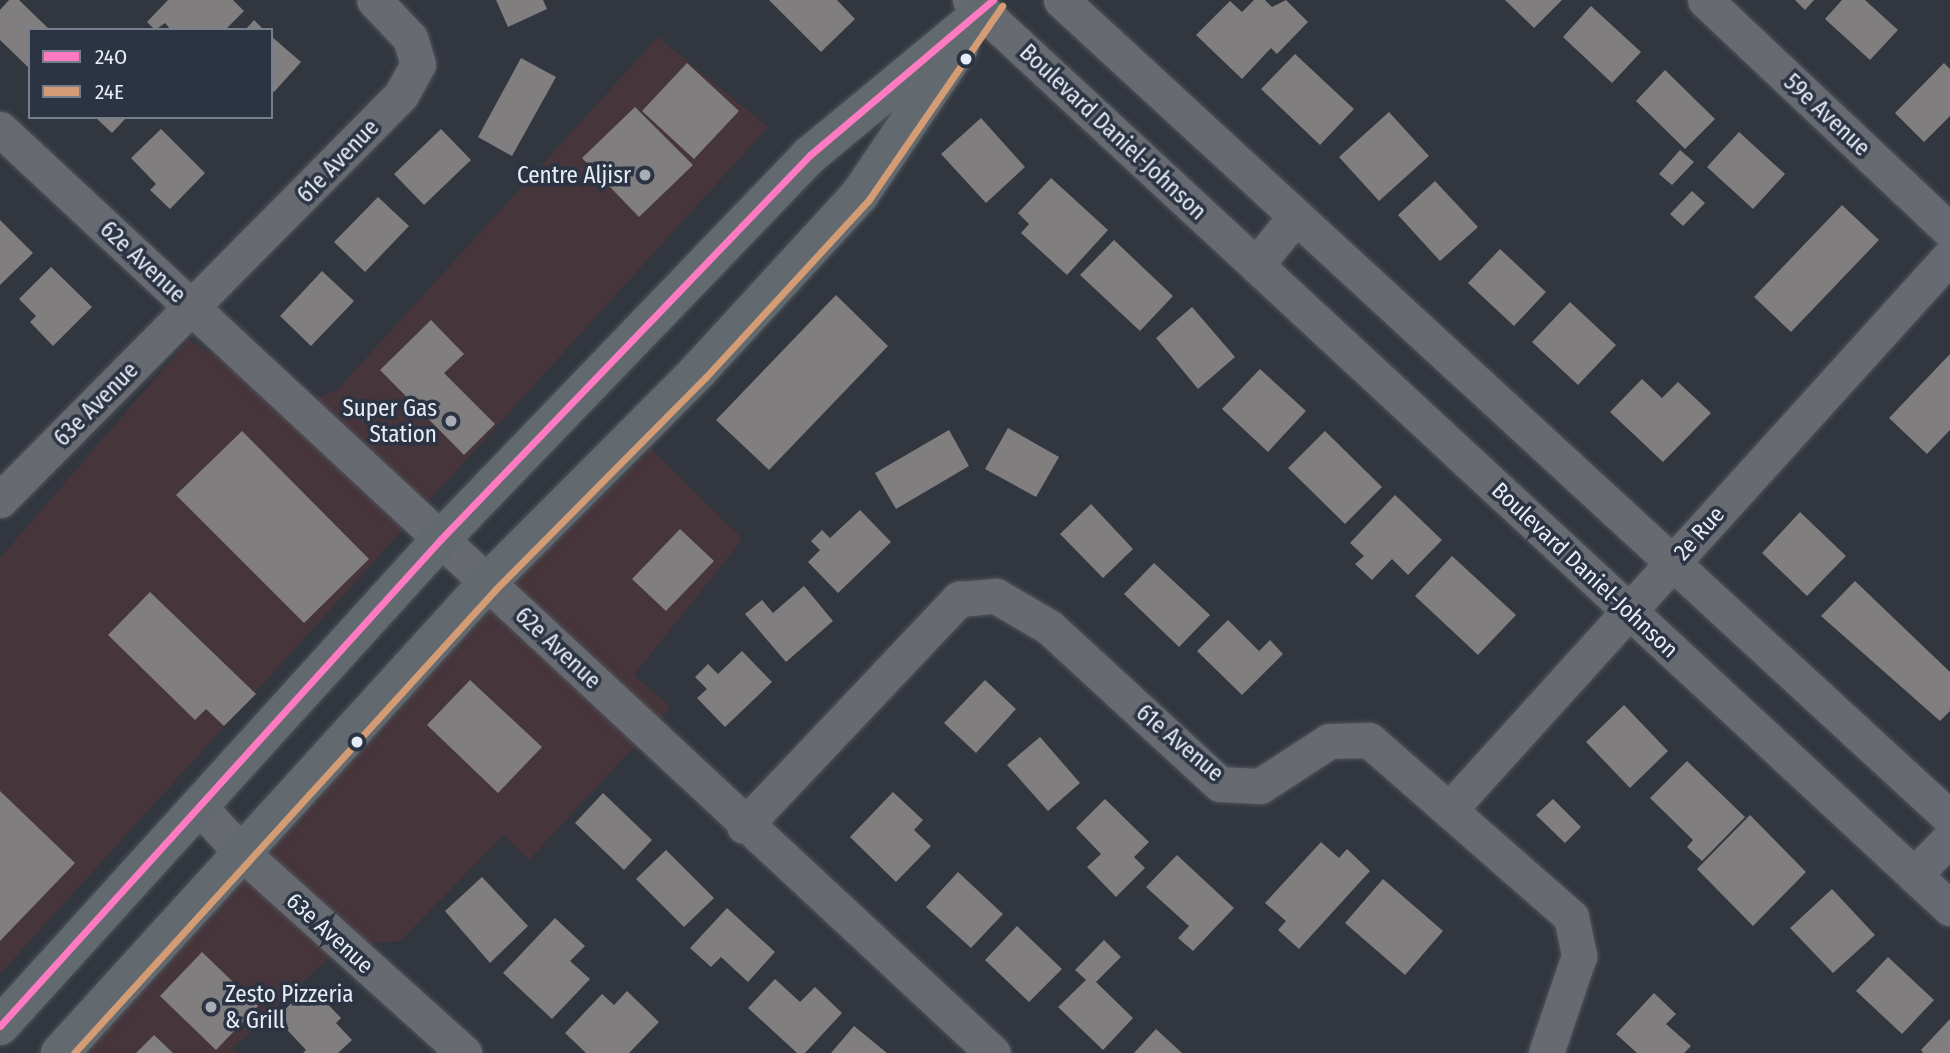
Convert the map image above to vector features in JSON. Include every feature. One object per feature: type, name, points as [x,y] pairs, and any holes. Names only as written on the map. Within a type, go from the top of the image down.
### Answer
[{"type":"street","name":"61e Avenue","points":[[193,308],[401,95],[418,64],[410,38],[374,0]]},
{"type":"street","points":[[1061,0],[1950,818]]},
{"type":"street","name":"59e Avenue","points":[[1705,0],[1950,230]]},
{"type":"street","points":[[0,1026],[201,809],[441,539],[810,155],[982,4]]},
{"type":"street","points":[[60,1053],[488,582],[698,371],[860,194],[982,4]]},
{"type":"street","name":"Boulevard Daniel-Johnson","points":[[982,4],[1256,265],[1950,908]]},
{"type":"street","name":"62e Avenue","points":[[0,130],[488,582],[744,826],[993,1053]]},
{"type":"street","points":[[1256,265],[1296,216]]},
{"type":"street","name":"2e Rue","points":[[1449,810],[1950,256]]},
{"type":"street","name":"63e Avenue","points":[[0,500],[193,308]]},
{"type":"street","name":"61e Avenue","points":[[744,826],[959,599],[996,596],[1049,627],[1220,784],[1260,786],[1329,741],[1369,740],[1571,917],[1579,956],[1546,1053]]},
{"type":"street","name":"63e Avenue","points":[[201,809],[242,853],[464,1053]]},
{"type":"street","points":[[1914,875],[1950,838]]},
{"type":"shaded area","points":[[658,37],[768,127],[0,974],[0,558],[189,339],[291,409],[337,390]]},
{"type":"shaded area","points":[[651,449],[743,539],[634,675],[671,707],[529,860],[504,835],[400,941],[343,945],[233,1048],[237,1053],[64,1053],[258,833]]},
{"type":"building","points":[[9,0],[19,0],[48,28],[28,28],[28,67],[0,40],[0,10]]},
{"type":"building","points":[[168,0],[233,0],[244,11],[227,28],[169,28],[165,23],[153,28],[147,22]]},
{"type":"building","points":[[496,0],[543,0],[547,9],[508,27]]},
{"type":"building","points":[[769,0],[837,0],[855,19],[821,52]]},
{"type":"building","points":[[1254,0],[1265,0],[1272,7],[1286,0],[1308,22],[1277,54],[1271,48],[1242,79],[1196,35],[1230,1],[1242,12]]},
{"type":"building","points":[[1505,0],[1562,0],[1534,28]]},
{"type":"building","points":[[1795,0],[1814,0],[1805,10]]},
{"type":"building","points":[[1842,0],[1865,0],[1898,30],[1870,60],[1825,19]]},
{"type":"building","points":[[1591,6],[1641,52],[1612,83],[1563,37]]},
{"type":"building","points":[[254,20],[262,28],[247,28]]},
{"type":"building","points":[[273,38],[301,62],[273,91]]},
{"type":"building","points":[[1295,54],[1354,109],[1320,145],[1261,89]]},
{"type":"building","points":[[521,58],[556,77],[512,156],[478,137]]},
{"type":"building","points":[[687,63],[739,111],[694,159],[642,111]]},
{"type":"building","points":[[1944,63],[1950,69],[1950,116],[1924,142],[1895,113]]},
{"type":"building","points":[[1665,70],[1715,119],[1685,149],[1636,101]]},
{"type":"building","points":[[635,107],[693,165],[639,217],[582,158]]},
{"type":"building","points":[[1389,112],[1429,156],[1379,201],[1339,157]]},
{"type":"building","points":[[981,118],[1025,167],[986,203],[941,154]]},
{"type":"building","points":[[97,119],[125,119],[112,133]]},
{"type":"building","points":[[161,129],[205,173],[170,209],[150,190],[156,184],[131,158]]},
{"type":"building","points":[[441,129],[471,160],[424,205],[394,174]]},
{"type":"building","points":[[1739,132],[1785,174],[1753,209],[1707,167]]},
{"type":"building","points":[[1680,150],[1694,162],[1672,185],[1659,174]]},
{"type":"building","points":[[1051,178],[1108,230],[1067,275],[1021,233],[1029,224],[1018,213]]},
{"type":"building","points":[[1435,181],[1478,227],[1440,261],[1398,215]]},
{"type":"building","points":[[1692,191],[1705,203],[1683,226],[1670,214]]},
{"type":"building","points":[[378,197],[409,226],[365,272],[334,242]]},
{"type":"building","points":[[1842,205],[1879,240],[1791,332],[1754,297]]},
{"type":"building","points":[[0,220],[33,253],[0,285]]},
{"type":"building","points":[[1114,240],[1173,296],[1140,331],[1080,275]]},
{"type":"building","points":[[1500,249],[1546,292],[1514,326],[1468,283]]},
{"type":"building","points":[[51,267],[92,307],[53,346],[30,322],[36,316],[19,299]]},
{"type":"building","points":[[322,271],[354,301],[311,346],[280,316]]},
{"type":"building","points":[[836,295],[888,346],[769,470],[716,420]]},
{"type":"building","points":[[1570,302],[1616,345],[1578,385],[1532,342]]},
{"type":"building","points":[[1192,307],[1235,357],[1198,389],[1156,338]]},
{"type":"building","points":[[431,320],[464,354],[444,373],[495,424],[464,455],[380,370]]},
{"type":"building","points":[[1950,354],[1950,430],[1927,454],[1889,418]]},
{"type":"building","points":[[1260,369],[1306,411],[1268,452],[1222,409]]},
{"type":"building","points":[[1642,379],[1662,398],[1678,382],[1711,413],[1663,462],[1610,412]]},
{"type":"building","points":[[1008,428],[1059,457],[1036,497],[985,469]]},
{"type":"building","points":[[949,430],[969,466],[896,509],[875,473]]},
{"type":"building","points":[[242,431],[369,559],[304,623],[176,495]]},
{"type":"building","points":[[1325,431],[1382,487],[1345,524],[1288,468]]},
{"type":"building","points":[[1395,495],[1442,540],[1408,575],[1392,559],[1372,580],[1355,564],[1364,556],[1350,543]]},
{"type":"building","points":[[1091,504],[1133,549],[1103,578],[1060,534]]},
{"type":"building","points":[[860,510],[891,542],[838,593],[808,562],[820,550],[811,541],[822,530],[830,538]]},
{"type":"building","points":[[1800,512],[1846,556],[1807,596],[1762,553]]},
{"type":"building","points":[[680,529],[714,561],[666,611],[632,579]]},
{"type":"building","points":[[1452,556],[1516,615],[1478,655],[1415,596]]},
{"type":"building","points":[[1154,563],[1210,615],[1179,647],[1124,594]]},
{"type":"building","points":[[1855,581],[1950,672],[1950,711],[1940,721],[1821,616]]},
{"type":"building","points":[[804,586],[833,621],[786,662],[745,614],[762,600],[773,613]]},
{"type":"building","points":[[150,592],[256,694],[224,726],[206,709],[195,720],[108,635]]},
{"type":"building","points":[[1228,620],[1259,651],[1270,640],[1283,654],[1242,695],[1197,651]]},
{"type":"building","points":[[742,651],[772,682],[725,727],[697,698],[707,689],[695,677],[708,664],[718,674]]},
{"type":"building","points":[[470,680],[542,747],[498,793],[427,725]]},
{"type":"building","points":[[985,680],[1016,709],[976,753],[944,723]]},
{"type":"building","points":[[1624,705],[1668,751],[1630,788],[1586,742]]},
{"type":"building","points":[[1040,737],[1080,783],[1048,811],[1007,765]]},
{"type":"building","points":[[1687,761],[1745,817],[1702,861],[1687,847],[1693,840],[1650,798]]},
{"type":"building","points":[[0,791],[75,863],[0,941]]},
{"type":"building","points":[[893,792],[923,820],[914,830],[931,846],[896,882],[850,837]]},
{"type":"building","points":[[603,793],[652,840],[624,870],[575,823]]},
{"type":"building","points":[[1105,799],[1149,842],[1134,857],[1145,868],[1116,897],[1087,867],[1101,854],[1076,828]]},
{"type":"building","points":[[1553,799],[1581,827],[1565,843],[1536,815]]},
{"type":"building","points":[[1750,815],[1806,872],[1753,926],[1697,869]]},
{"type":"building","points":[[1321,842],[1339,858],[1347,849],[1370,871],[1299,949],[1278,930],[1286,921],[1265,903]]},
{"type":"building","points":[[666,850],[714,898],[684,927],[636,879]]},
{"type":"building","points":[[1177,855],[1234,908],[1193,951],[1178,938],[1189,926],[1146,887]]},
{"type":"building","points":[[958,872],[1003,914],[971,948],[926,907]]},
{"type":"building","points":[[482,877],[528,926],[490,963],[445,911]]},
{"type":"building","points":[[1383,879],[1443,931],[1405,975],[1345,923]]},
{"type":"building","points":[[1832,889],[1875,935],[1833,973],[1790,928]]},
{"type":"building","points":[[727,908],[775,952],[748,982],[721,957],[711,967],[690,948]]},
{"type":"building","points":[[555,918],[585,946],[570,961],[590,979],[552,1019],[503,973]]},
{"type":"building","points":[[1017,926],[1062,969],[1029,1002],[985,960]]},
{"type":"building","points":[[1104,940],[1121,957],[1096,982],[1133,1018],[1103,1050],[1058,1007],[1086,980],[1075,970]]},
{"type":"building","points":[[202,952],[258,1006],[216,1050],[160,996]]},
{"type":"building","points":[[1888,957],[1934,1000],[1902,1034],[1856,991]]},
{"type":"building","points":[[775,979],[800,1002],[815,987],[842,1013],[805,1053],[797,1053],[748,1008]]},
{"type":"building","points":[[627,991],[659,1022],[629,1053],[586,1053],[565,1033],[602,994],[614,1005]]},
{"type":"building","points":[[302,993],[314,1006],[322,998],[341,1018],[336,1023],[352,1040],[338,1053],[303,1053],[306,1050],[276,1018]]},
{"type":"building","points":[[1654,993],[1676,1014],[1666,1024],[1691,1046],[1684,1053],[1637,1053],[1616,1034]]},
{"type":"building","points":[[1950,1019],[1950,1053],[1923,1053],[1921,1050]]},
{"type":"building","points":[[854,1026],[887,1053],[831,1053]]},
{"type":"building","points":[[1156,1029],[1182,1053],[1134,1053]]},
{"type":"building","points":[[154,1035],[173,1053],[136,1053]]},
{"type":"transit line","name":"24O","points":[[0,1026],[441,539],[810,155],[993,0]]},
{"type":"transit line","name":"24E","points":[[74,1053],[496,589],[705,378],[868,201],[1002,6]]},
{"type":"place","name":"Centre Aljisr","points":[[645,175]]},
{"type":"place","name":"Super Gas Station","points":[[451,421]]},
{"type":"place","name":"Zesto Pizzeria & Grill","points":[[211,1007]]}]
